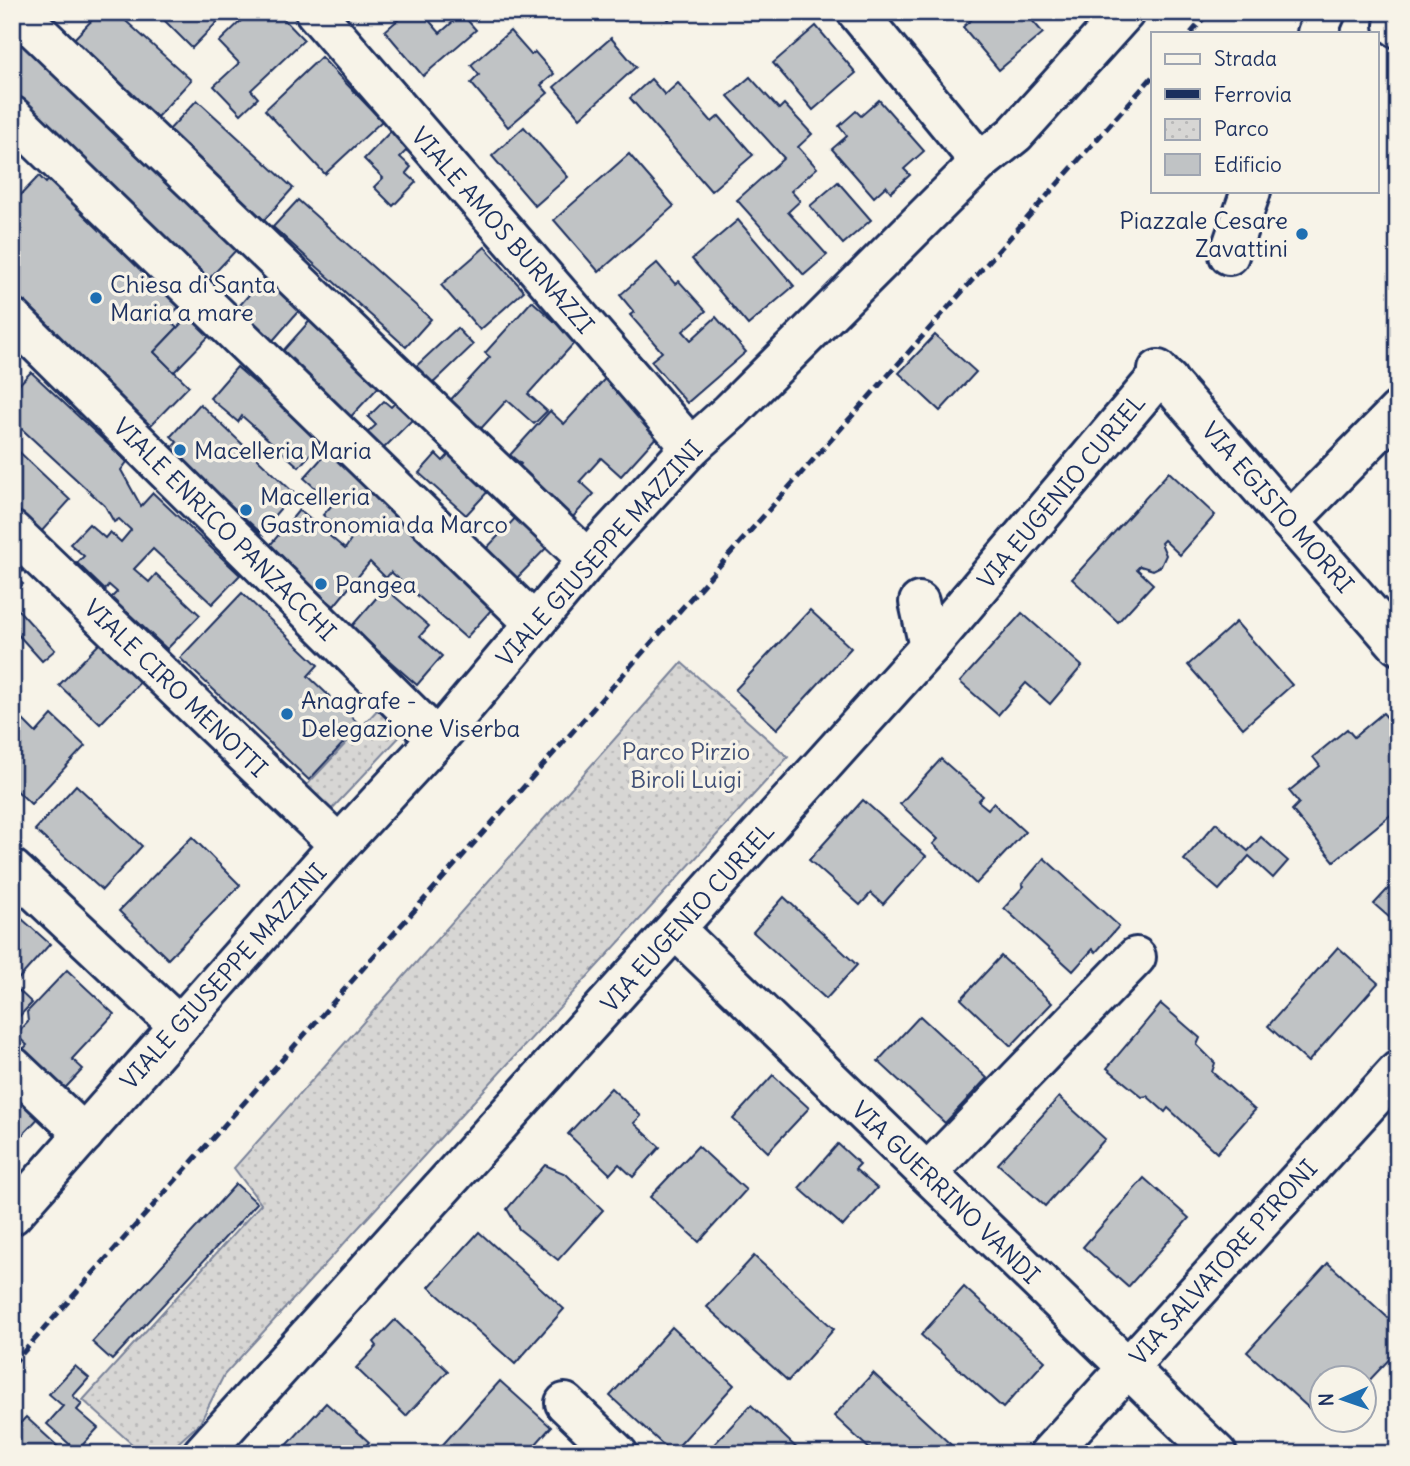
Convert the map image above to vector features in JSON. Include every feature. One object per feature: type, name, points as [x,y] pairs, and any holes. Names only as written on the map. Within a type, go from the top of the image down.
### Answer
[{"type":"street","points":[[17,12],[588,560]]},
{"type":"street","name":"VIALE AMOS BURNAZZI","points":[[315,12],[691,447]]},
{"type":"street","points":[[857,12],[980,162]]},
{"type":"street","name":"VIALE GIUSEPPE MAZZINI","points":[[1016,134],[1059,59],[1098,12]]},
{"type":"street","name":"VIALE GIUSEPPE MAZZINI","points":[[12,1214],[339,845],[437,739],[588,560],[691,447],[730,412],[980,162],[1016,134],[1125,12]]},
{"type":"street","points":[[1317,32],[1326,12]]},
{"type":"street","points":[[1398,21],[1394,25],[1398,28]]},
{"type":"street","points":[[23,134],[534,623]]},
{"type":"street","points":[[1229,256],[1251,192]]},
{"type":"street","name":"VIALE ENRICO PANZACCHI","points":[[12,318],[437,739]]},
{"type":"street","name":"VIA EGISTO MORRI","points":[[1163,375],[1398,645]]},
{"type":"street","name":"VIA EUGENIO CURIEL","points":[[202,1454],[929,648],[1163,375]]},
{"type":"street","points":[[1290,521],[1398,411]]},
{"type":"street","name":"VIALE CIRO MENOTTI","points":[[12,531],[339,845]]},
{"type":"street","points":[[919,602],[929,648]]},
{"type":"street","points":[[12,869],[179,1026]]},
{"type":"street","name":"VIA GUERRINO VANDI","points":[[676,930],[1217,1454]]},
{"type":"street","points":[[927,1173],[1136,957]]},
{"type":"street","points":[[12,1066],[84,1133]]},
{"type":"street","name":"VIA SALVATORE PIRONI","points":[[1049,1454],[1398,1071]]},
{"type":"street","points":[[565,1403],[618,1454]]},
{"type":"green space","name":"Parco Pirzio Biroli Luigi","points":[[682,663],[788,757],[224,1375],[200,1423],[166,1454],[143,1454],[83,1400],[261,1204],[234,1168]]},
{"type":"green space","points":[[381,706],[406,730],[329,812],[304,788]]},
{"type":"building","points":[[88,12],[116,12],[191,80],[157,117],[72,41],[94,18]]},
{"type":"building","points":[[170,12],[227,12],[192,48],[163,19]]},
{"type":"building","points":[[250,12],[277,12],[304,40],[251,90],[258,98],[241,114],[214,86],[239,63],[219,42]]},
{"type":"building","points":[[407,12],[434,12],[427,18],[440,33],[462,14],[476,30],[423,76],[385,31]]},
{"type":"building","points":[[661,12],[677,12],[668,20]]},
{"type":"building","points":[[980,12],[1025,12],[1043,33],[999,70],[963,27]]},
{"type":"building","points":[[12,22],[19,28],[12,36]]},
{"type":"building","points":[[816,26],[856,73],[813,110],[773,63]]},
{"type":"building","points":[[510,31],[531,55],[535,52],[554,74],[541,85],[548,93],[508,127],[471,83],[479,75],[471,65]]},
{"type":"building","points":[[12,36],[239,247],[206,282],[12,99]]},
{"type":"building","points":[[611,38],[636,67],[580,118],[554,87]]},
{"type":"building","points":[[321,57],[382,121],[325,174],[265,110]]},
{"type":"building","points":[[750,77],[779,109],[784,104],[812,134],[798,147],[817,168],[791,191],[800,201],[788,212],[827,255],[804,275],[737,200],[784,158],[728,96]]},
{"type":"building","points":[[651,79],[665,95],[678,83],[712,122],[719,116],[753,155],[711,191],[630,98]]},
{"type":"building","points":[[197,100],[293,188],[264,220],[168,131]]},
{"type":"building","points":[[879,100],[924,151],[904,169],[910,175],[891,192],[886,186],[874,197],[832,149],[847,136],[839,126],[856,111],[861,116]]},
{"type":"building","points":[[524,127],[568,177],[535,206],[492,156]]},
{"type":"building","points":[[392,130],[410,147],[400,157],[411,167],[406,173],[416,182],[393,206],[374,187],[383,178],[364,159]]},
{"type":"building","points":[[629,154],[674,206],[599,272],[554,220]]},
{"type":"building","name":"Chiesa di Santa Maria a mare","points":[[39,176],[46,183],[50,178],[181,305],[167,319],[177,328],[154,352],[189,386],[150,426],[12,291],[12,204]]},
{"type":"building","points":[[838,182],[871,220],[843,244],[810,206]]},
{"type":"building","points":[[298,200],[431,319],[406,347],[273,227]]},
{"type":"building","points":[[738,220],[794,286],[748,325],[692,259]]},
{"type":"building","points":[[485,247],[524,291],[480,330],[441,285]]},
{"type":"building","points":[[657,263],[675,284],[679,281],[706,311],[683,331],[691,340],[716,317],[746,352],[687,403],[651,361],[662,352],[630,315],[634,312],[620,295]]},
{"type":"building","points":[[266,275],[302,307],[270,344],[234,312]]},
{"type":"building","points":[[532,301],[576,341],[528,394],[547,411],[534,424],[507,400],[476,434],[445,406],[490,357],[485,353]]},
{"type":"building","points":[[198,306],[219,326],[174,372],[154,352]]},
{"type":"building","points":[[314,316],[385,380],[344,424],[274,361]]},
{"type":"building","points":[[457,328],[473,345],[427,389],[411,371]]},
{"type":"building","points":[[935,335],[976,372],[940,411],[899,373]]},
{"type":"building","points":[[237,367],[264,391],[271,384],[327,435],[299,467],[242,416],[238,422],[210,398]]},
{"type":"building","points":[[31,372],[127,462],[121,470],[141,506],[153,493],[240,575],[212,604],[153,549],[134,569],[149,582],[156,574],[200,615],[167,649],[127,612],[123,617],[107,602],[117,592],[109,585],[105,590],[77,563],[84,556],[70,544],[89,524],[105,538],[110,532],[121,542],[131,530],[119,519],[114,522],[105,506],[12,420],[12,392]]},
{"type":"building","points":[[611,372],[668,424],[621,476],[601,458],[580,481],[594,494],[571,519],[516,470],[521,464],[510,455],[550,411],[564,424]]},
{"type":"building","points":[[406,392],[423,409],[381,451],[365,435],[376,425],[368,417],[384,401],[391,407]]},
{"type":"building","points":[[200,404],[294,493],[260,532],[170,450],[177,442],[171,436]]},
{"type":"building","points":[[12,445],[70,500],[40,533],[12,507]]},
{"type":"building","points":[[331,448],[501,599],[466,638],[391,572],[386,578],[370,562],[334,606],[266,550],[299,510],[345,549],[351,540],[323,515],[333,504],[304,478]]},
{"type":"building","points":[[454,449],[492,487],[466,515],[419,473],[436,454],[443,461]]},
{"type":"building","points":[[1169,472],[1215,515],[1180,555],[1164,540],[1161,543],[1166,555],[1161,566],[1153,570],[1140,566],[1137,569],[1153,584],[1118,622],[1072,579]]},
{"type":"building","points":[[523,510],[554,540],[512,583],[481,554]]},
{"type":"building","points":[[12,552],[27,566],[16,578],[23,584],[12,595]]},
{"type":"building","points":[[385,588],[429,626],[420,636],[442,656],[417,685],[351,627]]},
{"type":"building","points":[[242,593],[318,665],[308,676],[360,725],[309,780],[180,658]]},
{"type":"building","points":[[12,603],[55,650],[42,661],[12,628]]},
{"type":"building","points":[[810,610],[851,648],[777,729],[735,690]]},
{"type":"building","points":[[1022,613],[1082,666],[1050,704],[1026,683],[998,715],[960,682]]},
{"type":"building","points":[[1236,622],[1292,685],[1243,728],[1188,665]]},
{"type":"building","points":[[106,637],[146,676],[100,724],[59,685]]},
{"type":"building","points":[[15,712],[36,733],[52,715],[85,746],[31,804],[12,786],[12,715]]},
{"type":"building","points":[[1383,713],[1398,730],[1398,809],[1334,861],[1292,810],[1299,803],[1289,791],[1320,766],[1313,757],[1347,729],[1354,737]]},
{"type":"building","points":[[941,759],[983,796],[978,801],[988,809],[993,803],[1025,832],[976,884],[933,844],[938,839],[900,804]]},
{"type":"building","points":[[76,785],[142,846],[102,890],[35,830]]},
{"type":"building","points":[[863,800],[926,856],[883,904],[871,893],[860,905],[809,860]]},
{"type":"building","points":[[1216,823],[1248,851],[1261,837],[1288,861],[1273,878],[1249,856],[1219,890],[1184,860]]},
{"type":"building","points":[[192,837],[240,885],[168,959],[119,911]]},
{"type":"building","points":[[1044,858],[1119,926],[1096,952],[1093,949],[1073,971],[1004,908]]},
{"type":"building","points":[[1398,878],[1398,925],[1374,904]]},
{"type":"building","points":[[784,897],[857,965],[826,999],[753,932]]},
{"type":"building","points":[[12,910],[50,944],[13,985],[32,1003],[12,1024]]},
{"type":"building","points":[[1338,947],[1378,983],[1308,1062],[1268,1026]]},
{"type":"building","points":[[1001,956],[1052,1003],[1011,1046],[961,999]]},
{"type":"building","points":[[67,970],[114,1014],[72,1059],[83,1069],[54,1100],[12,1061],[27,1045],[16,1035],[28,1022],[27,1012]]},
{"type":"building","points":[[1161,1004],[1200,1038],[1197,1045],[1215,1063],[1212,1072],[1255,1110],[1217,1153],[1168,1108],[1165,1112],[1147,1096],[1142,1097],[1107,1068]]},
{"type":"building","points":[[920,1016],[987,1078],[945,1123],[878,1061]]},
{"type":"building","points":[[773,1075],[809,1108],[768,1152],[733,1119]]},
{"type":"building","points":[[12,1080],[45,1111],[12,1146]]},
{"type":"building","points":[[611,1088],[641,1116],[634,1123],[660,1147],[633,1177],[619,1164],[610,1174],[568,1134]]},
{"type":"building","points":[[1059,1097],[1105,1139],[1045,1206],[998,1164]]},
{"type":"building","points":[[838,1144],[860,1164],[855,1169],[877,1188],[843,1226],[799,1188]]},
{"type":"building","points":[[698,1146],[746,1190],[699,1242],[650,1197]]},
{"type":"building","points":[[545,1165],[566,1174],[603,1210],[558,1260],[519,1229],[507,1209]]},
{"type":"building","points":[[1398,1168],[1398,1185],[1389,1177]]},
{"type":"building","points":[[1144,1178],[1189,1218],[1128,1287],[1083,1247]]},
{"type":"building","points":[[236,1184],[257,1203],[112,1360],[92,1342]]},
{"type":"building","points":[[479,1232],[564,1309],[515,1364],[429,1287]]},
{"type":"building","points":[[754,1256],[834,1329],[788,1381],[707,1307]]},
{"type":"building","points":[[1328,1263],[1398,1327],[1398,1350],[1378,1371],[1378,1364],[1308,1364],[1308,1407],[1247,1352]]},
{"type":"building","points":[[964,1287],[1045,1361],[1003,1408],[921,1335]]},
{"type":"building","points":[[395,1320],[448,1371],[406,1416],[356,1368],[377,1346],[374,1342]]},
{"type":"building","points":[[672,1327],[734,1385],[672,1453],[610,1396]]},
{"type":"building","points":[[75,1366],[89,1378],[73,1396],[82,1404],[77,1410],[98,1428],[77,1451],[47,1424],[63,1406],[49,1394]]},
{"type":"building","points":[[873,1373],[961,1454],[875,1454],[834,1416]]},
{"type":"building","points":[[500,1381],[551,1427],[527,1454],[440,1454],[437,1451]]},
{"type":"building","points":[[326,1403],[369,1442],[358,1454],[279,1454]]},
{"type":"building","points":[[751,1405],[803,1454],[705,1454]]},
{"type":"building","points":[[26,1417],[66,1454],[12,1454],[12,1432]]},
{"type":"building","points":[[1398,1439],[1398,1454],[1385,1454]]},
{"type":"railway","points":[[1192,32],[1209,12]]},
{"type":"railway","points":[[12,1365],[1151,78]]},
{"type":"place","name":"Piazzale Cesare Zavattini","points":[[1302,234]]},
{"type":"place","name":"Chiesa di Santa Maria a mare","points":[[96,298]]},
{"type":"place","name":"Macelleria Maria","points":[[180,450]]},
{"type":"place","name":"Macelleria Gastronomia da Marco","points":[[246,510]]},
{"type":"place","name":"Pangea","points":[[321,584]]},
{"type":"place","name":"Anagrafe - Delegazione Viserba","points":[[287,714]]}]
